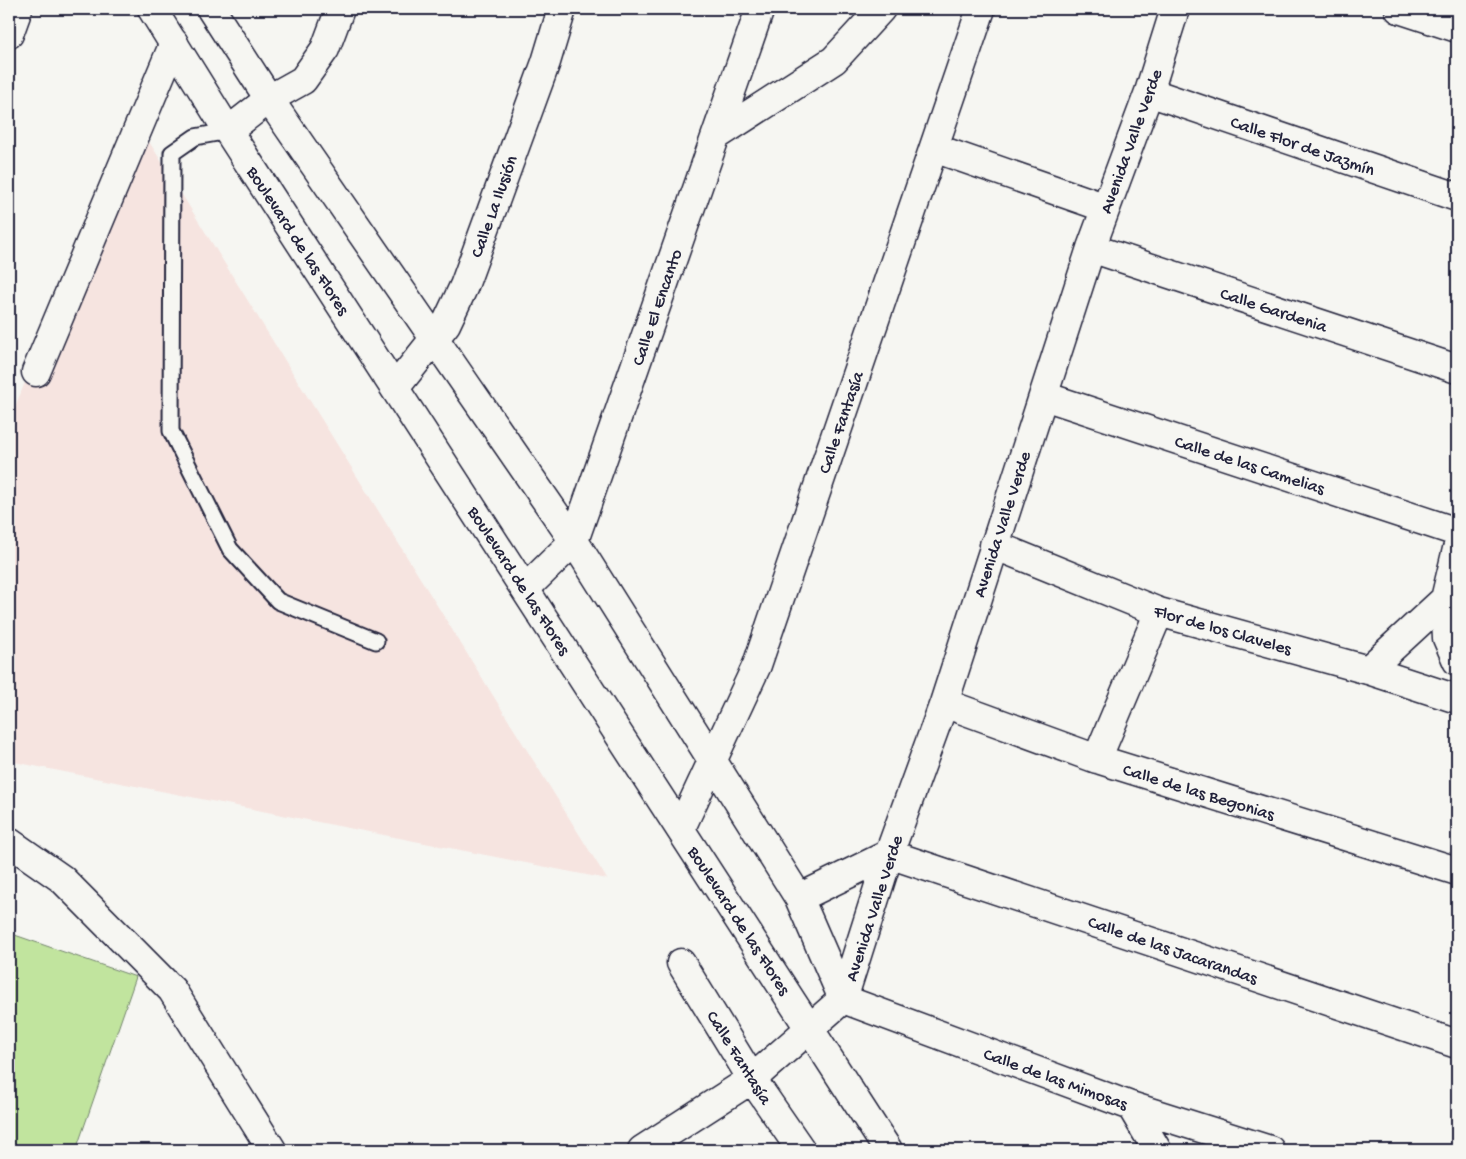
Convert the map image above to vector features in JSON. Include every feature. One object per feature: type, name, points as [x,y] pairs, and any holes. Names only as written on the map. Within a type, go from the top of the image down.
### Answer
[{"type":"street","points":[[9,34],[18,9]]},
{"type":"street","name":"Boulevard de las Flores","points":[[152,9],[228,131],[526,588],[888,1150]]},
{"type":"street","points":[[211,9],[269,99],[574,542],[713,759],[800,898],[844,999]]},
{"type":"street","points":[[228,131],[269,99],[303,80],[325,49],[340,9]]},
{"type":"street","name":"Calle La Ilusión","points":[[395,388],[446,324],[464,286],[546,62],[562,9]]},
{"type":"street","points":[[716,136],[834,60],[881,9]]},
{"type":"street","name":"Calle Fantasía","points":[[681,828],[758,665],[981,9]]},
{"type":"street","name":"Avenida Valle Verde","points":[[642,1150],[752,1079],[844,999],[889,854],[944,703],[1091,248],[1149,92],[1175,9]]},
{"type":"street","points":[[1399,9],[1457,28]]},
{"type":"street","name":"Calle El Encanto","points":[[526,588],[574,542],[716,136],[765,12]]},
{"type":"street","points":[[36,372],[174,43]]},
{"type":"street","name":"Calle Flor de Jazmín","points":[[1149,92],[1457,197]]},
{"type":"street","points":[[934,148],[1106,208]]},
{"type":"street","name":"Calle Gardenia","points":[[1091,248],[1457,369]]},
{"type":"street","name":"Calle de las Camelias","points":[[1044,396],[1457,532]]},
{"type":"street","name":"Flor de los Claveles","points":[[994,545],[1159,612],[1368,670],[1457,699]]},
{"type":"street","points":[[1457,549],[1446,599],[1447,638],[1457,661]]},
{"type":"street","points":[[1368,670],[1446,599]]},
{"type":"street","points":[[1097,759],[1159,612]]},
{"type":"street","name":"Calle de las Begonias","points":[[944,703],[1097,759],[1457,871]]},
{"type":"street","points":[[9,842],[62,878],[172,990],[272,1150]]},
{"type":"street","points":[[800,898],[889,854]]},
{"type":"street","name":"Calle de las Jacarandas","points":[[889,854],[1457,1044]]},
{"type":"street","name":"Calle Fantasía","points":[[681,963],[752,1079],[801,1150]]},
{"type":"street","name":"Calle de las Mimosas","points":[[844,999],[1131,1106],[1270,1150]]},
{"type":"street","points":[[1131,1106],[1156,1150]]},
{"type":"lane","points":[[228,131],[195,137],[172,153],[171,431],[230,549],[278,600],[376,641]]},
{"type":"shaded area","points":[[135,119],[607,879],[9,761],[9,421]]},
{"type":"green space","points":[[9,933],[136,977],[76,1150],[9,1150]]}]
